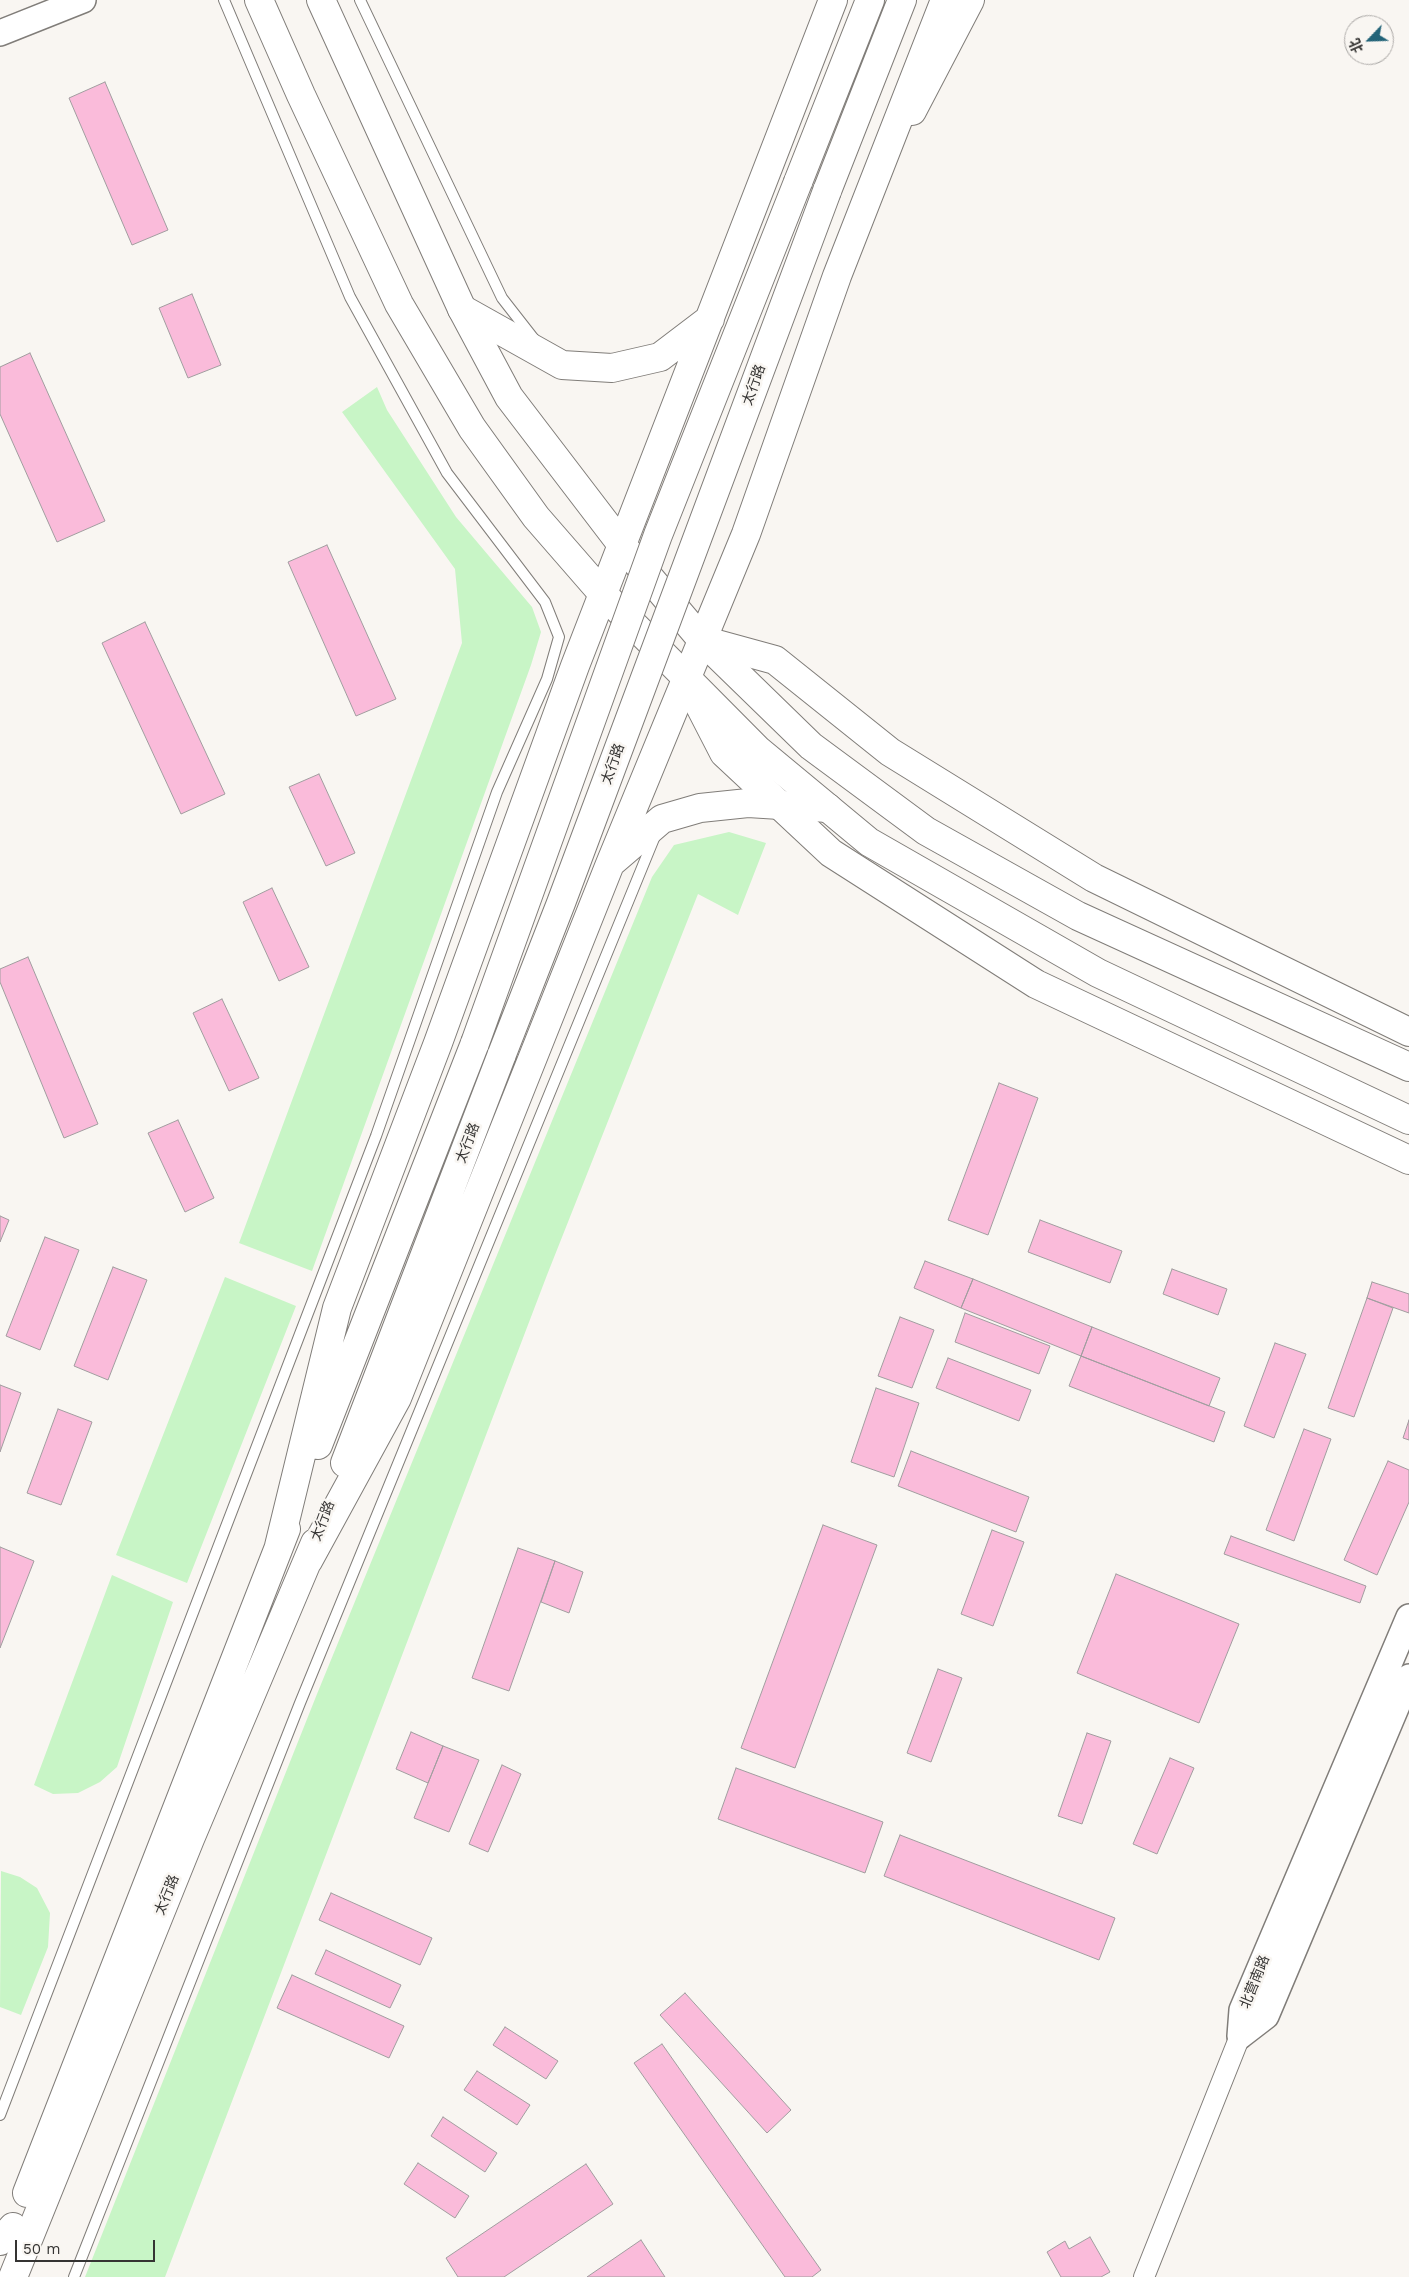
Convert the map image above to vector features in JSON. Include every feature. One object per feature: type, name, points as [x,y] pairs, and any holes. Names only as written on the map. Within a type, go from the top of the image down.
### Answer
[{"type":"main road","points":[[259,0],[301,96],[399,304],[472,428],[536,517],[603,594],[758,750],[869,842],[1098,973],[1409,1120]]},
{"type":"main road","points":[[321,0],[462,309],[509,397],[622,545],[702,640],[812,746],[926,831],[1078,916],[1409,1067]]},
{"type":"main road","points":[[817,41],[827,0]]},
{"type":"main road","points":[[279,1546],[338,1308],[603,594],[833,0]]},
{"type":"main road","name":"太行路","points":[[13,2277],[15,2232],[475,1043],[658,535],[870,0]]},
{"type":"main road","name":"太行路","points":[[0,2261],[15,2232],[190,1839],[308,1561],[561,903],[827,191],[902,0]]},
{"type":"main road","points":[[308,1561],[397,1398],[610,864],[746,534],[837,276],[945,0]]},
{"type":"main road","points":[[871,190],[970,0]]},
{"type":"main road","points":[[462,309],[562,365],[612,368],[660,356],[710,319]]},
{"type":"main road","points":[[702,640],[775,660],[890,752],[1094,878],[1409,1032]]},
{"type":"main road","points":[[686,679],[724,752],[831,853],[1036,984],[1409,1160]]},
{"type":"main road","points":[[610,864],[662,820],[700,808],[748,803],[828,808]]},
{"type":"main road","points":[[15,2232],[27,2277]]},
{"type":"street","points":[[0,32],[83,0]]},
{"type":"street","name":"北营南路","points":[[1240,2036],[1242,2010],[1409,1617]]},
{"type":"street","name":"北营南路","points":[[1240,2036],[1266,2016],[1409,1677]]},
{"type":"street","points":[[1144,2277],[1240,2036]]},
{"type":"lane","points":[[0,2115],[376,1136],[493,802],[547,679],[559,637],[545,602],[447,473],[350,297],[224,0]]},
{"type":"lane","points":[[360,0],[502,298],[536,342],[593,367]]},
{"type":"lane","points":[[74,2277],[304,1694],[662,820]]},
{"type":"green space","points":[[377,387],[387,410],[456,517],[532,607],[541,632],[531,665],[312,1271],[239,1243],[462,643],[455,569],[342,412]]},
{"type":"green space","points":[[729,832],[766,843],[738,915],[698,894],[547,1275],[165,2277],[85,2277],[317,1694],[652,877],[674,845]]},
{"type":"green space","points":[[225,1277],[296,1306],[187,1583],[116,1555]]},
{"type":"green space","points":[[112,1575],[173,1602],[117,1767],[100,1782],[78,1793],[53,1794],[34,1785]]},
{"type":"green space","points":[[1,1871],[20,1877],[37,1888],[50,1913],[48,1947],[21,2015],[0,2007]]},
{"type":"building","points":[[105,82],[168,230],[132,245],[69,98]]},
{"type":"building","points":[[192,294],[221,365],[188,378],[159,308]]},
{"type":"building","points":[[30,353],[105,521],[57,542],[0,414],[0,367]]},
{"type":"building","points":[[327,545],[396,699],[356,716],[288,562]]},
{"type":"building","points":[[145,622],[225,794],[181,814],[102,643]]},
{"type":"building","points":[[319,774],[355,853],[326,866],[289,787]]},
{"type":"building","points":[[272,888],[309,967],[279,981],[243,902]]},
{"type":"building","points":[[28,957],[98,1124],[64,1138],[0,982],[0,969]]},
{"type":"building","points":[[222,999],[259,1078],[229,1091],[193,1013]]},
{"type":"building","points":[[999,1083],[1038,1098],[988,1235],[948,1220]]},
{"type":"building","points":[[178,1120],[214,1198],[185,1212],[148,1133]]},
{"type":"building","points":[[0,1216],[9,1220],[0,1242]]},
{"type":"building","points":[[1040,1220],[1122,1251],[1110,1283],[1028,1252]]},
{"type":"building","points":[[45,1237],[79,1250],[40,1350],[6,1336]]},
{"type":"building","points":[[925,1261],[973,1279],[961,1308],[914,1288]]},
{"type":"building","points":[[113,1267],[147,1280],[108,1380],[74,1366]]},
{"type":"building","points":[[1172,1269],[1227,1289],[1218,1315],[1163,1294]]},
{"type":"building","points":[[973,1279],[1092,1327],[1081,1356],[961,1308]]},
{"type":"building","points":[[1372,1282],[1409,1294],[1409,1313],[1367,1298]]},
{"type":"building","points":[[1367,1298],[1393,1308],[1354,1417],[1328,1408]]},
{"type":"building","points":[[965,1313],[1050,1346],[1039,1374],[955,1342]]},
{"type":"building","points":[[900,1317],[934,1330],[912,1388],[878,1376]]},
{"type":"building","points":[[1092,1327],[1220,1378],[1209,1406],[1081,1356]]},
{"type":"building","points":[[1275,1343],[1306,1354],[1274,1438],[1244,1426]]},
{"type":"building","points":[[1081,1356],[1225,1412],[1214,1442],[1069,1386]]},
{"type":"building","points":[[948,1358],[1031,1390],[1019,1421],[936,1388]]},
{"type":"building","points":[[0,1385],[21,1393],[0,1452]]},
{"type":"building","points":[[876,1388],[919,1403],[894,1477],[851,1462]]},
{"type":"building","points":[[58,1409],[92,1422],[61,1505],[27,1493]]},
{"type":"building","points":[[1409,1420],[1409,1440],[1403,1438]]},
{"type":"building","points":[[1304,1429],[1331,1439],[1294,1541],[1266,1530]]},
{"type":"building","points":[[911,1451],[1029,1497],[1016,1532],[898,1486]]},
{"type":"building","points":[[1388,1461],[1409,1470],[1409,1502],[1377,1575],[1344,1560]]},
{"type":"building","points":[[823,1525],[877,1545],[795,1768],[741,1748]]},
{"type":"building","points":[[992,1530],[1024,1542],[993,1626],[961,1614]]},
{"type":"building","points":[[1231,1536],[1366,1586],[1360,1603],[1224,1554]]},
{"type":"building","points":[[0,1547],[34,1561],[0,1648]]},
{"type":"building","points":[[518,1548],[555,1561],[509,1691],[472,1678]]},
{"type":"building","points":[[555,1561],[583,1572],[569,1613],[541,1602]]},
{"type":"building","points":[[1116,1574],[1239,1624],[1199,1723],[1077,1673]]},
{"type":"building","points":[[938,1669],[962,1678],[931,1762],[907,1753]]},
{"type":"building","points":[[411,1732],[443,1746],[428,1783],[396,1769]]},
{"type":"building","points":[[1087,1733],[1111,1741],[1082,1824],[1058,1816]]},
{"type":"building","points":[[443,1746],[479,1760],[449,1832],[414,1818]]},
{"type":"building","points":[[1170,1758],[1194,1768],[1157,1854],[1133,1844]]},
{"type":"building","points":[[502,1765],[521,1774],[488,1852],[469,1844]]},
{"type":"building","points":[[736,1768],[883,1822],[865,1873],[718,1819]]},
{"type":"building","points":[[900,1835],[1115,1918],[1099,1960],[884,1876]]},
{"type":"building","points":[[331,1893],[432,1938],[420,1965],[319,1920]]},
{"type":"building","points":[[326,1950],[401,1985],[390,2008],[315,1974]]},
{"type":"building","points":[[292,1975],[404,2026],[389,2058],[277,2008]]},
{"type":"building","points":[[685,1993],[791,2110],[767,2133],[660,2015]]},
{"type":"building","points":[[505,2027],[558,2061],[546,2079],[493,2045]]},
{"type":"building","points":[[662,2044],[821,2270],[812,2277],[785,2277],[634,2063]]},
{"type":"building","points":[[477,2071],[530,2105],[517,2125],[464,2090]]},
{"type":"building","points":[[443,2117],[497,2153],[485,2172],[431,2136]]},
{"type":"building","points":[[418,2163],[469,2196],[455,2218],[404,2184]]},
{"type":"building","points":[[586,2164],[613,2204],[504,2277],[458,2277],[446,2258]]},
{"type":"building","points":[[1090,2237],[1110,2272],[1101,2277],[1061,2277],[1047,2252],[1065,2241],[1069,2249]]},
{"type":"building","points":[[641,2240],[665,2277],[587,2277]]}]
